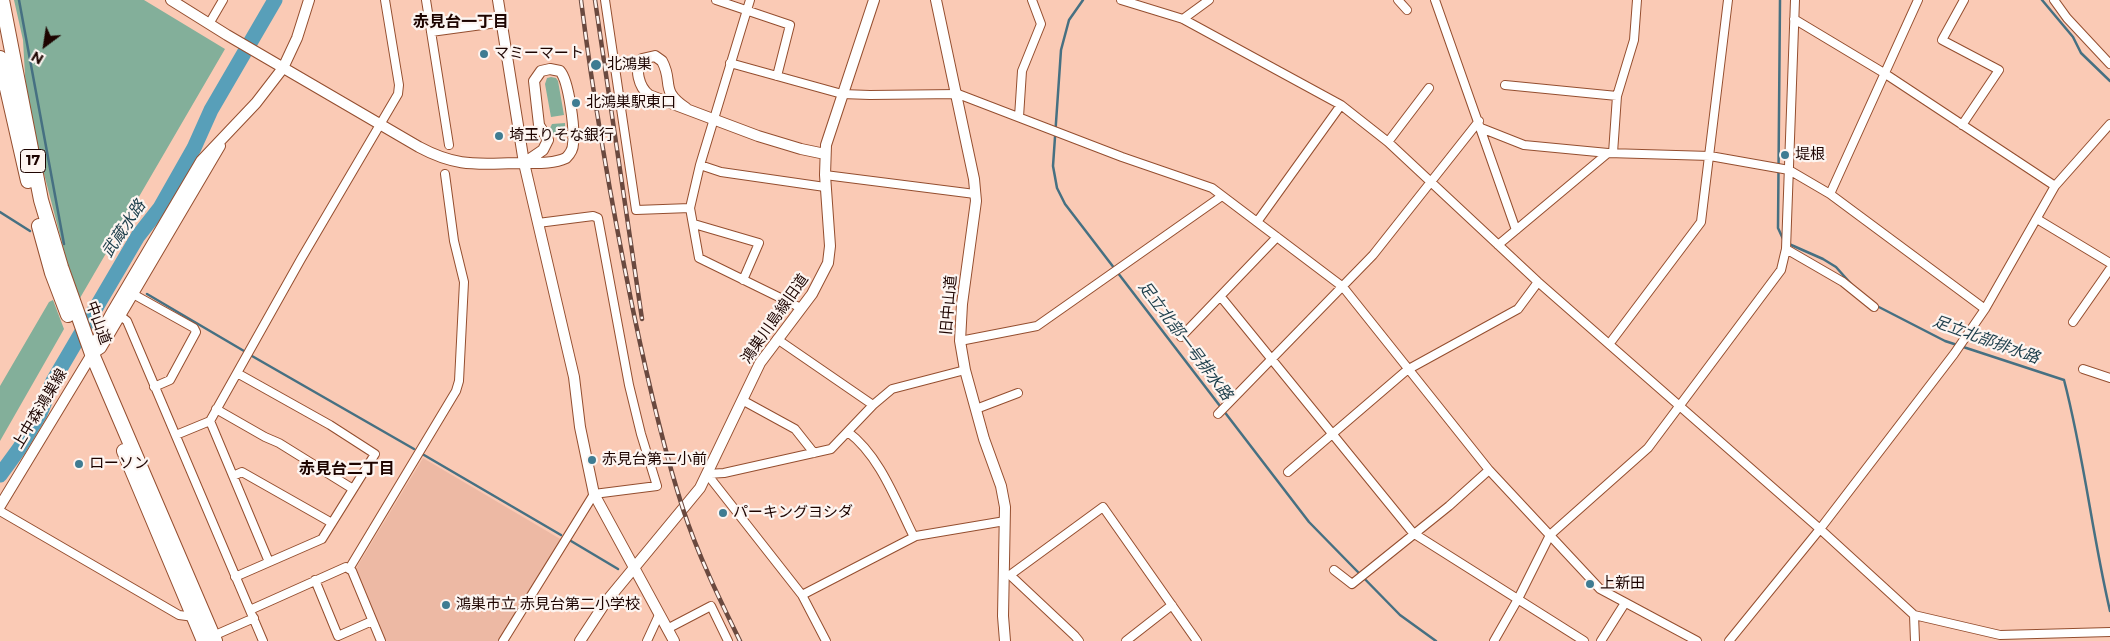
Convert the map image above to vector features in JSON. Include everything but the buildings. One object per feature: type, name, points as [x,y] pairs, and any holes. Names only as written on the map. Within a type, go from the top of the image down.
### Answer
[{"type":"highway","name":"中山道","points":[[2,0],[41,200],[76,323],[194,617],[211,639]]},
{"type":"highway","name":"中山道","points":[[0,58],[33,204],[52,274],[76,323]]},
{"type":"highway","name":"中山道","points":[[87,353],[211,639]]},
{"type":"street","points":[[171,0],[279,66],[428,152],[453,161],[478,165],[534,164],[561,160],[572,150],[573,135],[565,79],[560,70],[541,71],[534,80],[539,125],[548,140],[543,150],[524,163]]},
{"type":"street","points":[[209,24],[223,0]]},
{"type":"street","points":[[117,312],[200,161],[226,136],[268,89],[279,66],[297,38],[309,0]]},
{"type":"street","points":[[176,435],[210,421],[398,94],[399,85],[385,0]]},
{"type":"street","points":[[426,0],[449,145]]},
{"type":"street","points":[[498,0],[524,163],[574,377],[580,427],[594,494],[674,641]]},
{"type":"street","points":[[605,0],[636,210],[690,208]]},
{"type":"street","points":[[716,0],[790,25],[778,76]]},
{"type":"street","points":[[750,0],[700,165],[690,208],[699,258],[801,308]]},
{"type":"street","name":"旧中山道","points":[[936,0],[958,94],[974,179],[975,194],[962,304],[960,341],[965,370],[984,439],[1001,486],[1005,521],[1007,575],[1003,616],[1005,641]]},
{"type":"street","points":[[1019,117],[1022,71],[1041,24],[1032,0]]},
{"type":"street","points":[[1121,0],[1182,19],[1341,105],[1388,142],[1538,282],[1610,343],[1914,615],[2001,638],[2110,632]]},
{"type":"street","points":[[1182,19],[1210,0]]},
{"type":"street","points":[[1398,0],[1407,10]]},
{"type":"street","points":[[1435,0],[1516,230]]},
{"type":"street","points":[[1498,245],[1610,153],[1617,96],[1634,40],[1637,0]]},
{"type":"street","points":[[1610,343],[1701,222],[1728,0]]},
{"type":"street","points":[[1494,641],[1518,599],[1550,535],[1644,453],[1781,270],[1786,249],[1795,0]]},
{"type":"street","points":[[1830,194],[1918,0]]},
{"type":"street","points":[[1962,125],[1998,70],[1942,40],[1964,0]]},
{"type":"street","points":[[2054,0],[2067,18],[2110,64]]},
{"type":"street","name":"鴻巣川島線旧道","points":[[580,641],[605,602],[700,488],[760,363],[812,294],[828,263],[830,246],[825,187],[825,154],[828,135],[872,1]]},
{"type":"street","points":[[1794,19],[1884,73],[2055,186]]},
{"type":"street","points":[[431,32],[497,23]]},
{"type":"street","points":[[686,108],[674,99],[670,93],[662,61],[655,56],[642,59],[638,68],[641,85],[646,93],[779,143],[825,154]]},
{"type":"street","points":[[730,64],[842,94],[880,96],[958,94],[1212,188],[1343,287],[1407,370],[1489,470],[1600,589],[1697,641]]},
{"type":"street","points":[[1505,85],[1617,96]]},
{"type":"street","points":[[1388,142],[1428,88]]},
{"type":"street","points":[[1257,222],[1341,105]]},
{"type":"street","points":[[1480,124],[1524,144],[1610,153],[1710,156],[1789,170],[1830,194],[1985,309]]},
{"type":"street","points":[[1219,413],[1373,255],[1480,124]]},
{"type":"street","points":[[1729,641],[1820,529],[1954,354],[1985,309],[2055,186],[2110,124]]},
{"type":"street","points":[[117,312],[133,294],[226,136]]},
{"type":"street","points":[[700,165],[721,172],[825,187]]},
{"type":"street","points":[[349,569],[417,459],[456,391],[459,381],[464,282],[454,241],[445,174]]},
{"type":"street","points":[[825,175],[975,194]]},
{"type":"street","points":[[960,341],[1037,326],[1222,196]]},
{"type":"street","points":[[538,223],[592,216],[598,218],[629,385],[641,434],[657,486],[594,494]]},
{"type":"street","points":[[2036,219],[2110,263]]},
{"type":"street","points":[[694,224],[759,243],[744,280]]},
{"type":"street","points":[[1181,337],[1277,236]]},
{"type":"street","points":[[1786,249],[1843,282],[1874,307]]},
{"type":"street","points":[[2073,322],[2110,269]]},
{"type":"street","points":[[1288,472],[1407,370],[1518,309],[1538,282]]},
{"type":"street","points":[[133,294],[194,328],[196,332],[170,380],[154,387]]},
{"type":"street","points":[[1221,297],[1413,534],[1584,641]]},
{"type":"street","points":[[117,312],[127,322],[263,641]]},
{"type":"street","name":"上中森鴻巣線","points":[[0,506],[87,353],[117,312]]},
{"type":"street","points":[[777,339],[873,405]]},
{"type":"street","points":[[2083,369],[2110,378]]},
{"type":"street","points":[[707,474],[724,473],[831,448],[873,405],[892,389],[965,370]]},
{"type":"street","points":[[235,577],[322,540],[375,454],[330,425],[237,373]]},
{"type":"street","points":[[976,409],[1018,393]]},
{"type":"street","points":[[742,400],[795,429],[814,453]]},
{"type":"street","points":[[216,409],[279,444],[353,489]]},
{"type":"street","points":[[210,421],[269,562]]},
{"type":"street","points":[[848,432],[862,443],[889,487],[914,537]]},
{"type":"street","points":[[1334,570],[1352,584],[1457,499],[1489,470]]},
{"type":"street","points":[[233,476],[242,472],[332,523]]},
{"type":"street","points":[[707,474],[802,595],[826,641]]},
{"type":"street","points":[[503,641],[594,494]]},
{"type":"street","points":[[1078,641],[1075,636],[1007,575],[1103,507],[1197,641]]},
{"type":"street","points":[[0,511],[179,615],[194,617]]},
{"type":"street","points":[[802,595],[914,537],[1005,521]]},
{"type":"street","points":[[250,610],[346,567],[352,571],[381,641]]},
{"type":"street","points":[[315,580],[338,636],[372,621]]},
{"type":"street","points":[[1601,641],[1625,603]]},
{"type":"street","points":[[1126,641],[1172,605]]},
{"type":"street","points":[[667,629],[710,606],[728,641]]},
{"type":"street","points":[[646,641],[659,615]]},
{"type":"street","points":[[1914,615],[1914,641]]},
{"type":"street","points":[[211,639],[254,618]]},
{"type":"shaded area","points":[[423,458],[562,540],[500,641],[386,641],[355,570]]},
{"type":"green space","points":[[14,0],[144,0],[225,49],[80,298],[67,262],[31,124],[26,92],[23,40]]},
{"type":"green space","points":[[547,78],[556,78],[558,81],[564,115],[551,117],[545,84]]},
{"type":"green space","points":[[565,123],[565,133],[554,135],[550,128],[552,124]]},
{"type":"green space","points":[[53,300],[64,329],[0,441],[0,386],[49,302]]},
{"type":"waterway","points":[[19,0],[64,244]]},
{"type":"waterway","name":"武蔵水路","points":[[0,475],[19,449],[40,414],[53,381],[138,236],[160,208],[194,148],[211,110],[275,0]]},
{"type":"waterway","name":"足立北部一号排水路","points":[[1083,0],[1069,20],[1061,50],[1053,166],[1057,188],[1065,204],[1309,522],[1400,615],[1436,641]]},
{"type":"waterway","name":"足立北部排水路","points":[[1780,0],[1778,228],[1784,241]]},
{"type":"waterway","points":[[2042,0],[2073,37],[2081,53],[2110,81]]},
{"type":"waterway","points":[[0,212],[30,231]]},
{"type":"waterway","name":"足立北部排水路","points":[[1789,244],[1836,267],[1852,285]]},
{"type":"waterway","points":[[147,294],[244,351]]},
{"type":"waterway","name":"足立北部排水路","points":[[1875,305],[1945,341],[2064,380],[2077,437],[2110,611]]},
{"type":"waterway","points":[[252,356],[414,449]]},
{"type":"waterway","points":[[424,455],[561,535]]},
{"type":"waterway","points":[[571,541],[618,569]]},
{"type":"railway","points":[[581,0],[611,194],[633,310],[655,410],[675,485],[695,543],[740,641]]},
{"type":"railway","points":[[595,0],[642,319]]},
{"type":"place","name":"マミーマート","points":[[484,54]]},
{"type":"place","name":"北鴻巣","points":[[596,65]]},
{"type":"place","name":"北鴻巣駅東口","points":[[576,103]]},
{"type":"place","name":"埼玉りそな銀行","points":[[499,136]]},
{"type":"place","name":"堤根","points":[[1785,155]]},
{"type":"place","name":"赤見台第二小前","points":[[592,460]]},
{"type":"place","name":"ローソン","points":[[79,464]]},
{"type":"place","name":"パーキングヨシダ","points":[[723,513]]},
{"type":"place","name":"上新田","points":[[1590,584]]},
{"type":"place","name":"鴻巣市立 赤見台第二小学校","points":[[446,605]]},
{"type":"district","name":"赤見台一丁目","points":[[461,22]]},
{"type":"district","name":"赤見台二丁目","points":[[347,469]]}]
